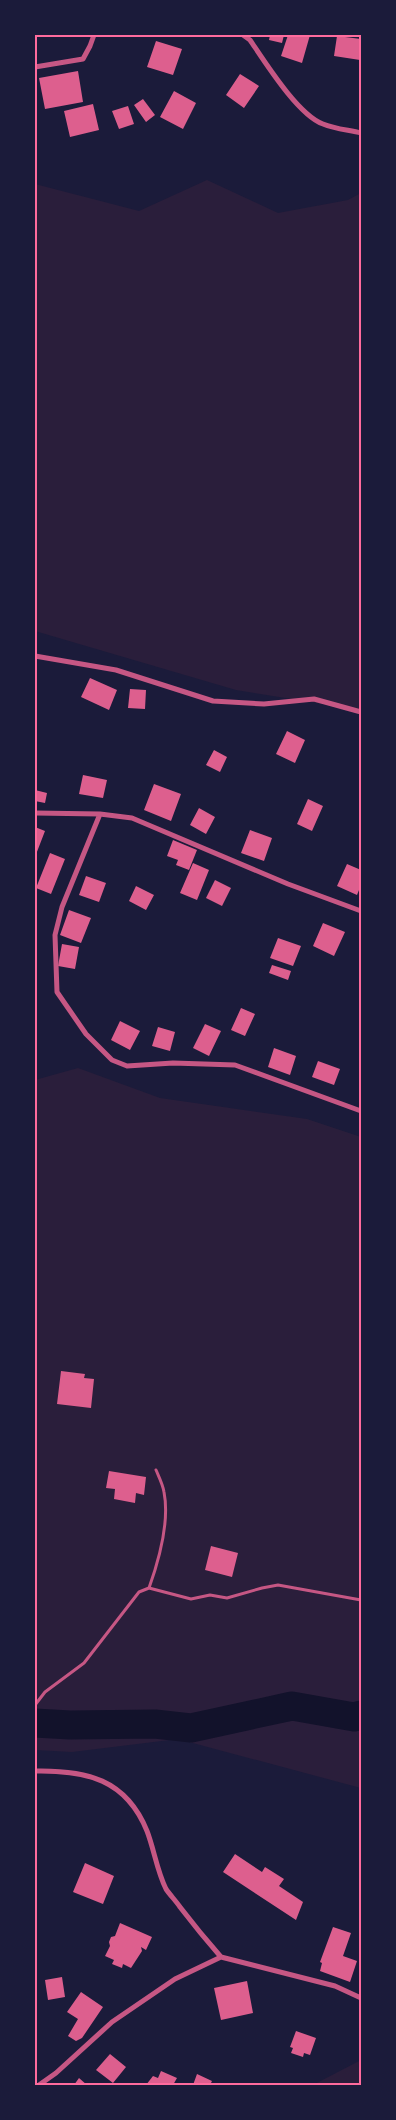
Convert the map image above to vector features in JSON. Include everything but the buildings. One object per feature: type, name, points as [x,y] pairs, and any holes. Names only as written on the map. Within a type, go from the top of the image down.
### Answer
[{"type":"street","points":[[35,67],[83,59],[94,35]]},
{"type":"street","points":[[243,35],[250,40],[284,89],[314,120],[330,126],[361,133]]},
{"type":"street","points":[[35,656],[116,670],[213,701],[264,704],[314,699],[361,712]]},
{"type":"street","points":[[35,813],[100,814],[132,818],[288,884],[361,911]]},
{"type":"street","points":[[100,814],[62,907],[55,935],[57,992],[86,1034],[112,1060],[127,1066],[173,1063],[234,1065],[361,1111]]},
{"type":"street","points":[[35,1771],[64,1770],[107,1782],[115,1786],[129,1799],[146,1829],[166,1889],[199,1932],[222,1957],[334,1986],[361,1998]]},
{"type":"street","points":[[40,2085],[56,2073],[112,2022],[175,1979],[222,1957]]},
{"type":"lane","points":[[149,1588],[158,1562],[165,1527],[164,1492],[156,1470]]},
{"type":"lane","points":[[35,1705],[45,1692],[84,1663],[139,1592],[149,1588],[191,1599],[210,1595],[227,1598],[235,1597],[278,1585],[361,1600]]},
{"type":"shaded area","points":[[207,180],[278,213],[348,200],[361,193],[361,710],[236,690],[35,631],[35,184],[139,211]]},
{"type":"shaded area","points":[[78,1068],[160,1098],[307,1119],[361,1137],[361,1788],[178,1739],[72,1752],[35,1750],[35,1080]]},
{"type":"shaded area","points":[[361,2060],[361,2085],[313,2085]]},
{"type":"waterway","points":[[35,1723],[70,1725],[155,1724],[191,1728],[292,1706],[354,1717],[361,1715]]}]
